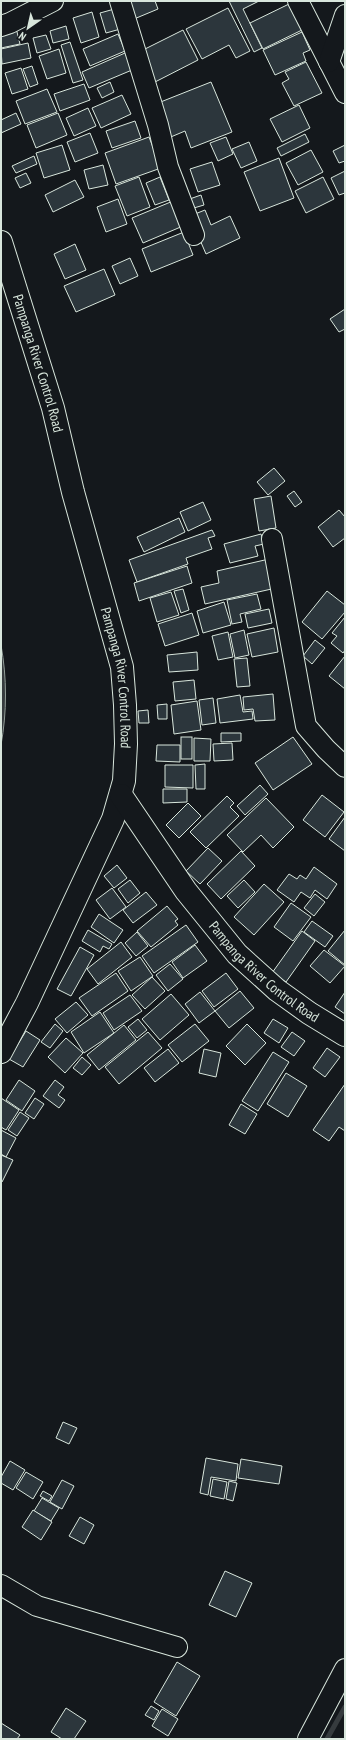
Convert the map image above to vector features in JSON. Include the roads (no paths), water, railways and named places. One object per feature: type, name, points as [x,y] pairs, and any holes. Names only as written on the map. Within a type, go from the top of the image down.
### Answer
[{"type":"main road","name":"Pampanga River Control Road","points":[[1,242],[53,408],[73,492],[122,667],[126,744],[124,781],[121,795],[186,891],[237,954],[277,990],[308,1013],[345,1035]]},
{"type":"main road","points":[[1,1052],[27,1003],[113,819],[121,795]]},
{"type":"street","points":[[1,26],[53,1]]},
{"type":"street","points":[[120,1],[156,118],[168,167],[194,235]]},
{"type":"street","points":[[298,1],[345,93]]},
{"type":"street","points":[[329,62],[345,15]]},
{"type":"street","points":[[272,539],[306,726],[326,749],[345,767]]},
{"type":"street","points":[[1,1585],[37,1606],[177,1647]]},
{"type":"street","points":[[308,1739],[345,1669]]},
{"type":"waterway","points":[[327,1739],[345,1707]]}]
